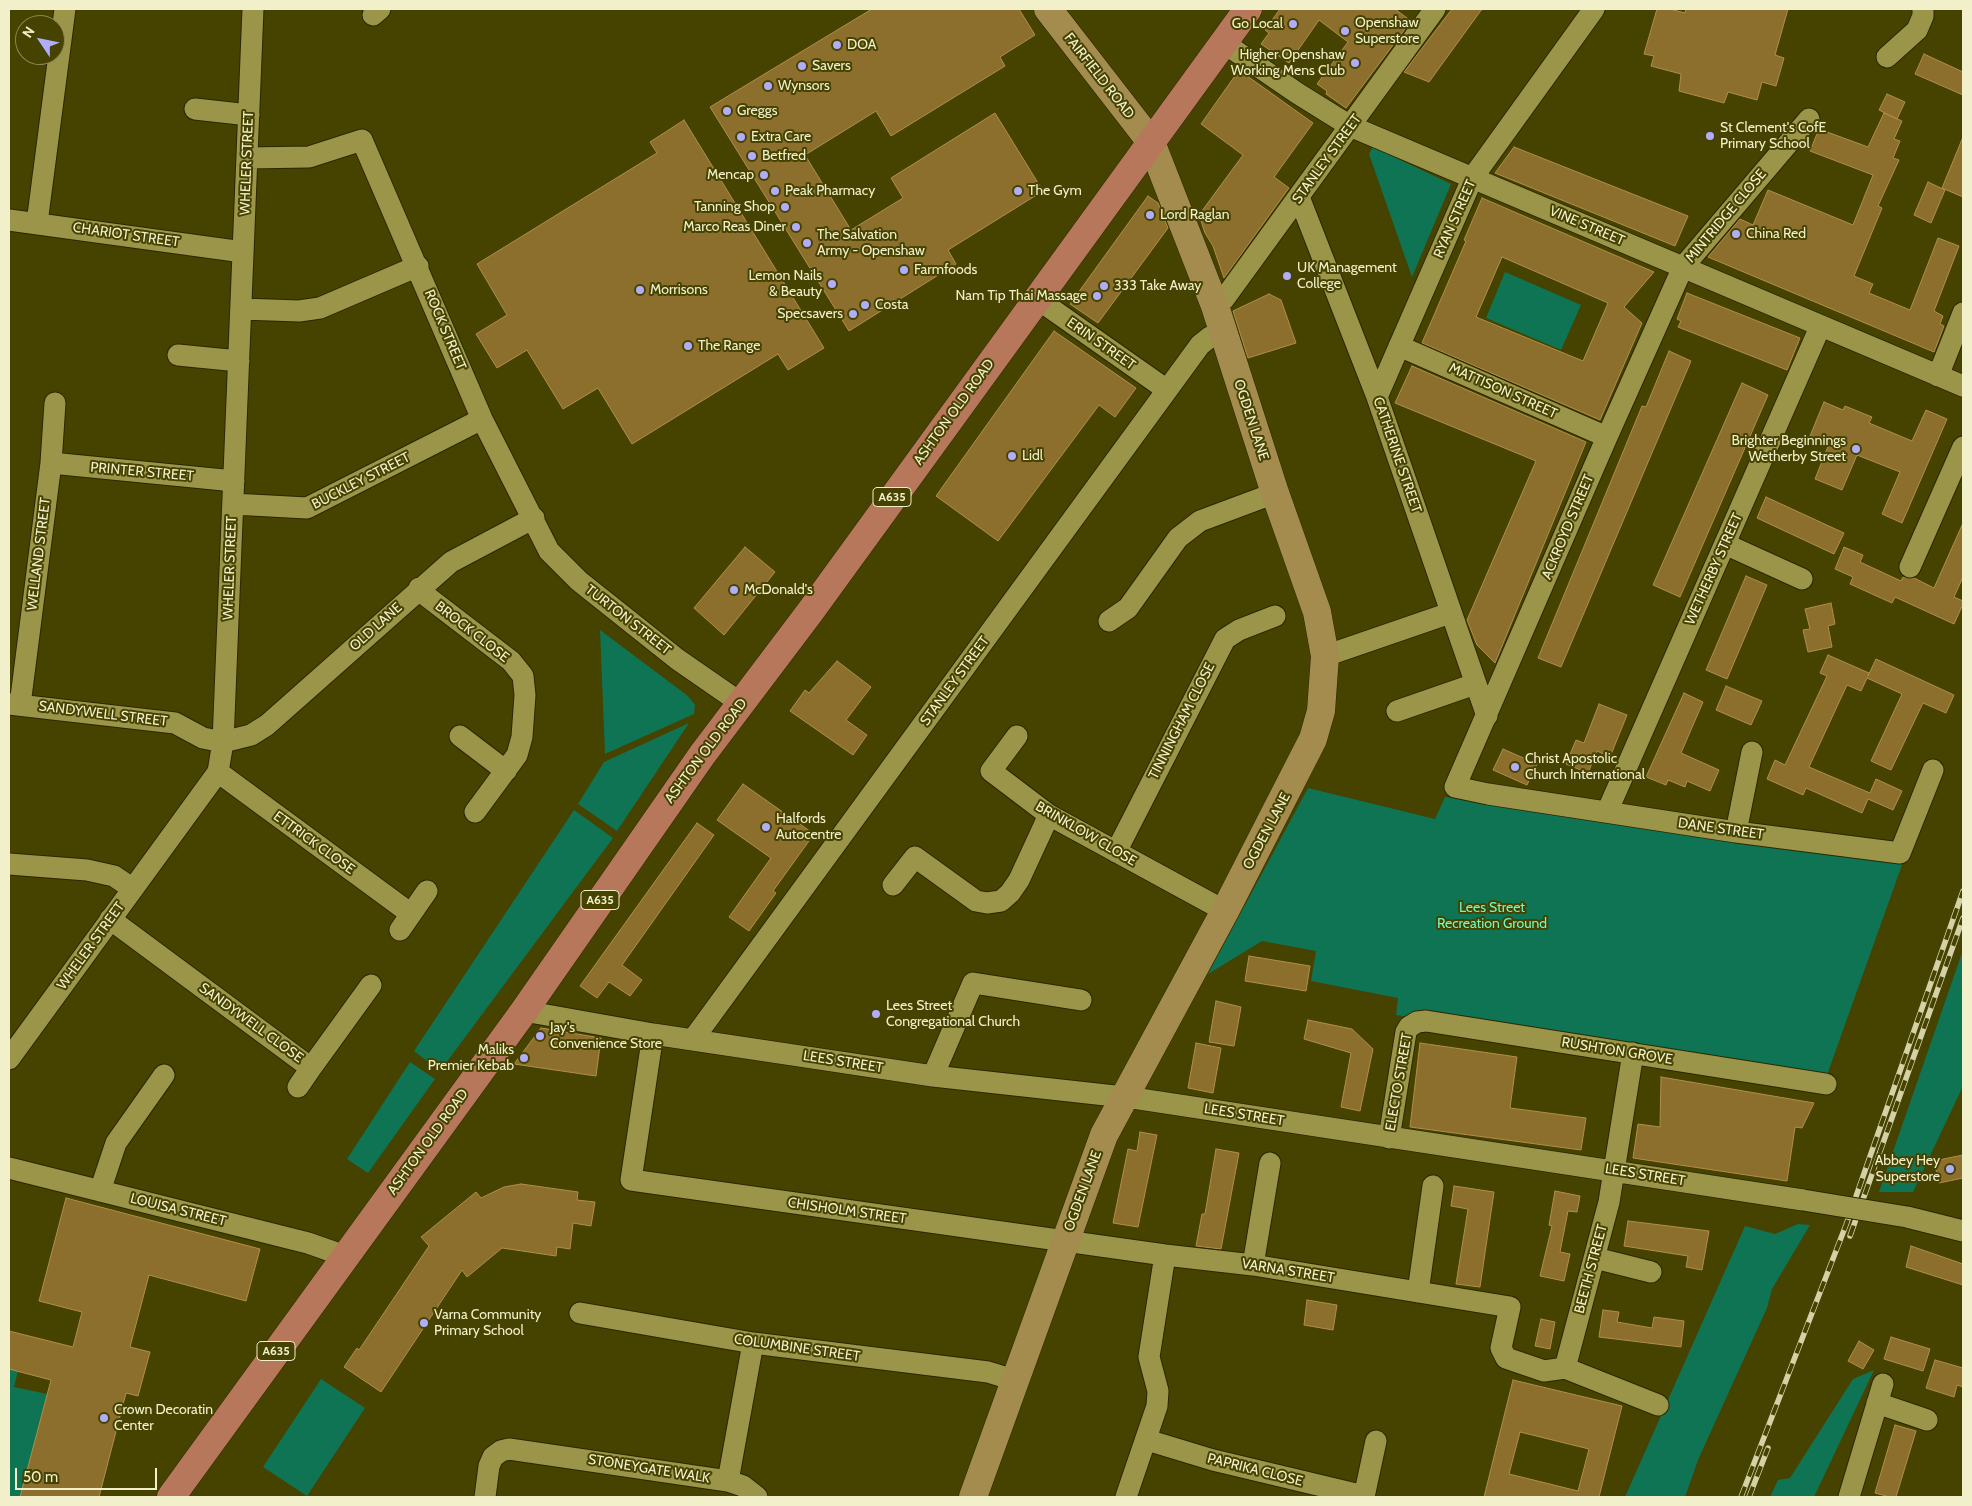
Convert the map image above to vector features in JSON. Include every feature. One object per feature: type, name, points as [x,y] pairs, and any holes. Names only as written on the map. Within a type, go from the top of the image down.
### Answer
[{"type":"highway","name":"ASHTON OLD ROAD","points":[[171,1497],[524,1011],[642,838],[810,612],[1036,298],[1248,9]]},
{"type":"street","points":[[38,223],[65,9]]},
{"type":"street","name":"WHELER STREET","points":[[9,1059],[218,772],[223,742],[253,9]]},
{"type":"street","name":"STANLEY STREET","points":[[1215,306],[1224,299],[1299,198],[1435,9]]},
{"type":"street","name":"RYAN STREET","points":[[1377,396],[1473,177],[1594,9]]},
{"type":"street","points":[[1887,57],[1916,30],[1923,16],[1923,9]]},
{"type":"street","name":"FAIRFIELD ROAD","points":[[1050,10],[1151,142]]},
{"type":"street","name":"VINE STREET","points":[[1224,43],[1297,93],[1350,126],[1963,386]]},
{"type":"street","points":[[195,109],[249,115]]},
{"type":"street","name":"MINTRIDGE CLOSE","points":[[1683,267],[1808,119]]},
{"type":"street","name":"ROCK STREET","points":[[247,158],[309,157],[362,140],[418,266],[482,419],[534,518]]},
{"type":"street","name":"OGDEN LANE","points":[[973,1497],[1104,1135],[1224,911],[1313,739],[1321,711],[1325,656],[1317,612],[1275,493],[1215,306],[1151,142]]},
{"type":"street","name":"CATHERINE STREET","points":[[1299,198],[1377,396],[1450,613],[1487,716]]},
{"type":"street","name":"CHARIOT STREET","points":[[9,220],[243,252]]},
{"type":"street","points":[[241,309],[299,311],[320,308],[418,266]]},
{"type":"street","name":"ACKROYD STREET","points":[[1455,787],[1606,436],[1683,267]]},
{"type":"street","name":"ERIN STREET","points":[[1036,298],[1167,390]]},
{"type":"street","points":[[1938,376],[1963,313]]},
{"type":"street","name":"WETHERBY STREET","points":[[1607,812],[1820,326]]},
{"type":"street","name":"STANLEY STREET","points":[[694,1038],[1200,345],[1210,337],[1223,333]]},
{"type":"street","name":"MATTISON STREET","points":[[1399,346],[1606,436]]},
{"type":"street","points":[[178,355],[239,361]]},
{"type":"street","name":"WELLAND STREET","points":[[14,704],[51,463],[55,403]]},
{"type":"street","name":"BUCKLEY STREET","points":[[233,504],[307,508],[482,419]]},
{"type":"street","points":[[1910,567],[1963,447]]},
{"type":"street","name":"PRINTER STREET","points":[[51,463],[234,481]]},
{"type":"street","points":[[1109,621],[1128,608],[1178,538],[1200,521],[1275,493]]},
{"type":"street","name":"TURTON STREET","points":[[534,518],[549,552],[579,581],[677,658],[742,704]]},
{"type":"street","name":"OLD LANE","points":[[223,742],[251,735],[267,725],[419,588],[451,562],[534,518]]},
{"type":"street","points":[[1725,544],[1802,579]]},
{"type":"street","name":"BROCK CLOSE","points":[[419,588],[425,595],[511,661],[523,676],[525,694],[522,736],[517,755],[475,812]]},
{"type":"street","points":[[1325,656],[1450,613]]},
{"type":"street","name":"TINNINGHAM CLOSE","points":[[1116,852],[1225,639],[1239,630],[1275,616]]},
{"type":"street","points":[[1397,711],[1475,684]]},
{"type":"street","name":"SANDYWELL STREET","points":[[14,704],[175,723],[203,738],[223,742]]},
{"type":"street","points":[[460,736],[506,771]]},
{"type":"street","name":"BRINKLOW CLOSE","points":[[1017,736],[991,771],[1049,815],[1224,911]]},
{"type":"street","points":[[1736,832],[1752,752]]},
{"type":"street","name":"DANE STREET","points":[[1455,787],[1736,832],[1900,853],[1933,770]]},
{"type":"street","name":"ETTRICK CLOSE","points":[[218,772],[405,922],[427,891]]},
{"type":"street","points":[[893,884],[915,857],[976,901],[987,903],[1001,901],[1010,893],[1019,880],[1049,815]]},
{"type":"street","points":[[9,864],[87,870],[114,876],[134,889]]},
{"type":"street","name":"SANDYWELL CLOSE","points":[[110,919],[312,1068],[370,985]]},
{"type":"street","points":[[934,1076],[973,983],[1081,1000]]},
{"type":"street","name":"LEES STREET","points":[[524,1011],[653,1034],[694,1038],[934,1076],[1125,1097],[1389,1138],[1615,1170],[1907,1217],[1963,1231]]},
{"type":"street","name":"RUSHTON GROVE","points":[[1409,1027],[1417,1022],[1426,1021],[1826,1084]]},
{"type":"street","name":"ELECTO STREET","points":[[1389,1138],[1404,1038],[1409,1027]]},
{"type":"street","name":"CHISHOLM STREET","points":[[653,1034],[631,1180],[1064,1242]]},
{"type":"street","name":"BEETH STREET","points":[[1565,1368],[1595,1258],[1615,1170],[1633,1053]]},
{"type":"street","points":[[298,1087],[312,1068]]},
{"type":"street","points":[[100,1191],[116,1143],[164,1075]]},
{"type":"street","points":[[1253,1264],[1270,1163]]},
{"type":"street","name":"LOUISA STREET","points":[[9,1168],[308,1243],[345,1256]]},
{"type":"street","points":[[1418,1292],[1433,1186]]},
{"type":"street","name":"VARNA STREET","points":[[1064,1242],[1165,1256],[1253,1264],[1510,1308],[1501,1348],[1506,1358],[1544,1371],[1565,1368]]},
{"type":"street","points":[[1126,1497],[1158,1406],[1158,1392],[1150,1357],[1165,1256]]},
{"type":"street","points":[[1595,1258],[1651,1272]]},
{"type":"street","name":"COLUMBINE STREET","points":[[580,1313],[753,1343],[988,1372],[1014,1380]]},
{"type":"street","name":"STONEYGATE WALK","points":[[484,1497],[489,1466],[493,1457],[501,1451],[519,1449],[728,1482],[753,1343]]},
{"type":"street","points":[[1565,1368],[1658,1405]]},
{"type":"street","points":[[1849,1497],[1880,1394],[1927,1420]]},
{"type":"street","name":"PAPRIKA CLOSE","points":[[1147,1440],[1213,1460],[1364,1497],[1376,1441]]},
{"type":"street","points":[[728,1482],[743,1486],[757,1497]]},
{"type":"green space","points":[[1373,147],[1451,184],[1412,277],[1369,154]]},
{"type":"green space","points":[[1505,272],[1581,305],[1561,350],[1486,318]]},
{"type":"green space","points":[[600,630],[688,696],[695,705],[694,714],[605,754]]},
{"type":"green space","points":[[689,723],[617,831],[578,804],[604,762]]},
{"type":"green space","name":"Lees Street Recreation Ground","points":[[1308,788],[1435,819],[1445,797],[1903,862],[1827,1075],[1396,1015],[1398,998],[1311,981],[1316,951],[1262,941],[1208,974]]},
{"type":"green space","points":[[574,810],[613,838],[440,1071],[414,1051]]},
{"type":"green space","points":[[1963,950],[1963,1086],[1913,1192],[1879,1192]]},
{"type":"green space","points":[[410,1062],[435,1079],[368,1173],[347,1159]]},
{"type":"green space","points":[[1798,1224],[1810,1225],[1772,1289],[1767,1308],[1698,1460],[1685,1497],[1625,1497],[1745,1226],[1775,1234]]},
{"type":"green space","points":[[9,1369],[18,1371],[14,1387],[47,1394],[20,1497],[9,1497]]},
{"type":"green space","points":[[1874,1370],[1814,1497],[1770,1497],[1778,1480],[1790,1478],[1853,1379]]},
{"type":"green space","points":[[321,1379],[365,1408],[307,1496],[263,1467]]},
{"type":"building","points":[[872,9],[1019,9],[1035,35],[1000,57],[1005,66],[891,136],[876,111],[805,155],[851,230],[903,198],[891,178],[995,113],[1043,191],[948,250],[956,264],[849,331],[710,107]]},
{"type":"building","points":[[1280,9],[1395,9],[1411,21],[1346,108],[1326,94],[1327,91],[1317,84],[1348,42],[1319,20],[1289,63],[1261,44],[1269,33],[1265,30]]},
{"type":"building","points":[[1452,9],[1482,9],[1429,82],[1404,72]]},
{"type":"building","points":[[1657,9],[1670,9],[1685,13],[1686,9],[1788,9],[1775,55],[1784,58],[1776,86],[1762,82],[1757,100],[1728,92],[1724,103],[1679,91],[1681,74],[1651,66],[1654,56],[1644,54]]},
{"type":"building","points":[[1924,54],[1963,72],[1963,95],[1915,74]]},
{"type":"building","points":[[1237,73],[1243,73],[1313,123],[1274,177],[1289,188],[1224,278],[1213,246],[1205,233],[1199,215],[1243,155],[1201,124]]},
{"type":"building","points":[[1887,94],[1905,102],[1897,119],[1879,110]]},
{"type":"building","points":[[1884,113],[1902,121],[1894,139],[1900,141],[1893,158],[1899,160],[1878,206],[1882,208],[1854,276],[1873,284],[1869,293],[1910,310],[1938,238],[1959,246],[1934,311],[1943,316],[1940,324],[1944,326],[1934,352],[1708,257],[1740,219],[1753,225],[1768,190],[1853,225],[1873,175],[1810,151],[1819,129],[1868,147]]},
{"type":"building","name":"Morrisons","points":[[684,120],[824,348],[788,370],[778,354],[632,444],[598,388],[563,409],[527,350],[497,368],[476,334],[507,315],[477,264],[657,153],[650,142]]},
{"type":"building","points":[[1963,137],[1963,197],[1942,188]]},
{"type":"building","points":[[1514,147],[1688,216],[1675,246],[1495,173]]},
{"type":"building","points":[[1928,182],[1945,190],[1931,223],[1914,215]]},
{"type":"building","points":[[1148,196],[1158,203],[1168,228],[1098,323],[1070,304]]},
{"type":"building","points":[[1482,198],[1654,272],[1624,307],[1642,323],[1600,420],[1422,343],[1466,241],[1464,240]],"holes":[[[1502,257],[1608,303],[1583,361],[1476,317]]]},
{"type":"building","points":[[1687,293],[1800,338],[1787,370],[1678,327],[1681,321],[1677,319]]},
{"type":"building","points":[[1269,294],[1281,300],[1296,343],[1248,358],[1233,311]]},
{"type":"building","name":"Lidl","points":[[1054,331],[1136,388],[1115,417],[1099,405],[998,541],[936,496]]},
{"type":"building","points":[[1669,351],[1691,361],[1561,667],[1538,658],[1642,406],[1646,407]]},
{"type":"building","points":[[1412,366],[1586,442],[1495,663],[1477,645],[1467,620],[1536,461],[1395,403]]},
{"type":"building","points":[[1742,383],[1768,395],[1680,597],[1653,585]]},
{"type":"building","points":[[1824,402],[1843,410],[1845,406],[1872,417],[1869,423],[1912,441],[1926,410],[1947,419],[1902,523],[1882,514],[1900,472],[1857,455],[1842,490],[1815,479],[1829,444],[1810,436]]},
{"type":"building","points":[[1766,497],[1844,533],[1834,554],[1757,518]]},
{"type":"building","points":[[1963,523],[1963,577],[1954,597],[1963,601],[1963,604],[1954,624],[1895,597],[1892,603],[1850,584],[1853,577],[1835,569],[1844,547],[1863,555],[1860,562],[1901,581],[1903,577],[1914,578],[1934,588]]},
{"type":"building","name":"McDonald's","points":[[745,547],[775,572],[724,635],[694,608]]},
{"type":"building","points":[[1746,576],[1767,585],[1727,679],[1706,670]]},
{"type":"building","points":[[1831,603],[1835,624],[1828,626],[1832,647],[1808,652],[1803,630],[1810,629],[1805,609]]},
{"type":"building","points":[[1828,655],[1869,673],[1868,676],[1876,659],[1954,695],[1946,713],[1923,703],[1891,770],[1871,761],[1902,694],[1867,678],[1861,691],[1847,685],[1809,767],[1870,793],[1876,779],[1902,791],[1893,810],[1868,799],[1862,813],[1806,788],[1803,795],[1767,779],[1775,760],[1785,765],[1827,676],[1820,673]]},
{"type":"building","points":[[837,661],[871,687],[846,720],[867,735],[853,755],[790,711],[805,690],[809,693]]},
{"type":"building","points":[[1726,686],[1762,701],[1751,725],[1716,710]]},
{"type":"building","points":[[1684,693],[1703,702],[1681,753],[1719,770],[1710,791],[1687,781],[1685,787],[1668,780],[1666,785],[1646,777]]},
{"type":"building","points":[[1599,704],[1627,715],[1610,757],[1597,751],[1588,773],[1566,764],[1576,740],[1584,743]]},
{"type":"building","name":"Christ Apostolic Church International","points":[[1503,749],[1537,764],[1527,785],[1493,770]]},
{"type":"building","name":"Halfords Autocentre","points":[[743,784],[814,834],[773,891],[776,893],[749,931],[729,917],[771,858],[717,820]]},
{"type":"building","points":[[697,823],[714,835],[622,965],[642,980],[630,996],[609,982],[597,998],[580,986]]},
{"type":"building","points":[[1249,956],[1310,966],[1306,991],[1245,981]]},
{"type":"building","points":[[1216,1001],[1241,1007],[1234,1046],[1209,1042]]},
{"type":"building","points":[[1308,1020],[1352,1029],[1373,1049],[1360,1111],[1341,1107],[1351,1053],[1304,1039]]},
{"type":"building","points":[[541,1028],[601,1038],[596,1076],[514,1064]]},
{"type":"building","points":[[1196,1043],[1221,1048],[1213,1093],[1188,1088]]},
{"type":"building","points":[[1420,1043],[1517,1057],[1510,1108],[1586,1118],[1581,1150],[1410,1127]]},
{"type":"building","points":[[1661,1077],[1814,1103],[1802,1128],[1795,1127],[1787,1181],[1633,1158],[1638,1124],[1660,1127]]},
{"type":"building","points":[[1140,1132],[1157,1135],[1138,1227],[1113,1223],[1128,1149],[1137,1151]]},
{"type":"building","points":[[1216,1149],[1239,1153],[1221,1249],[1196,1246],[1202,1214],[1205,1214]]},
{"type":"building","name":"Abbey Hey Superstore","points":[[1963,1155],[1963,1178],[1939,1183],[1934,1161]]},
{"type":"building","points":[[521,1184],[578,1192],[577,1200],[595,1202],[591,1226],[573,1223],[570,1249],[557,1247],[556,1256],[502,1248],[467,1277],[462,1270],[381,1392],[344,1367],[357,1348],[359,1350],[429,1246],[421,1237],[476,1192],[481,1198],[504,1187]]},
{"type":"building","points":[[1454,1186],[1494,1192],[1480,1287],[1456,1284],[1468,1209],[1451,1206]]},
{"type":"building","points":[[1555,1191],[1580,1196],[1577,1212],[1568,1211],[1560,1252],[1570,1254],[1564,1281],[1540,1276],[1552,1226],[1549,1225]]},
{"type":"building","points":[[66,1198],[260,1249],[246,1301],[149,1275],[130,1347],[150,1352],[138,1396],[126,1393],[99,1497],[20,1497],[51,1380],[9,1369],[9,1331],[73,1347],[82,1312],[39,1301]]},
{"type":"building","points":[[1628,1221],[1709,1231],[1702,1270],[1686,1267],[1688,1256],[1624,1246]]},
{"type":"building","points":[[1911,1246],[1963,1264],[1963,1285],[1906,1267]]},
{"type":"building","points":[[1307,1300],[1337,1305],[1333,1330],[1304,1325]]},
{"type":"building","points":[[1603,1310],[1619,1312],[1617,1322],[1652,1328],[1654,1317],[1684,1321],[1681,1347],[1599,1337]]},
{"type":"building","points":[[1541,1319],[1555,1322],[1550,1349],[1535,1346]]},
{"type":"building","points":[[1891,1337],[1930,1349],[1923,1371],[1884,1359]]},
{"type":"building","points":[[1859,1341],[1874,1350],[1863,1369],[1848,1361]]},
{"type":"building","points":[[1935,1360],[1963,1368],[1963,1387],[1957,1385],[1954,1397],[1926,1388]]},
{"type":"building","points":[[1513,1380],[1622,1406],[1599,1497],[1484,1497]],"holes":[[[1520,1432],[1589,1449],[1578,1491],[1509,1474]]]},
{"type":"building","points":[[1895,1425],[1916,1431],[1896,1497],[1890,1497],[1875,1493]]},
{"type":"railway","points":[[1741,1497],[1846,1225],[1963,891]]},
{"type":"railway","points":[[1850,1236],[1963,918]]},
{"type":"railway","points":[[1749,1497],[1768,1448]]},
{"type":"place","name":"Go Local","points":[[1293,24]]},
{"type":"place","name":"Openshaw Superstore","points":[[1345,31]]},
{"type":"place","name":"DOA","points":[[837,45]]},
{"type":"place","name":"Higher Openshaw Working Mens Club","points":[[1355,63]]},
{"type":"place","name":"Savers","points":[[802,66]]},
{"type":"place","name":"Wynsors","points":[[768,86]]},
{"type":"place","name":"Greggs","points":[[727,111]]},
{"type":"place","name":"St Clement's CofE Primary School","points":[[1710,136]]},
{"type":"place","name":"Extra Care","points":[[741,137]]},
{"type":"place","name":"Betfred","points":[[752,156]]},
{"type":"place","name":"Mencap","points":[[764,175]]},
{"type":"place","name":"Peak Pharmacy","points":[[775,191]]},
{"type":"place","name":"The Gym","points":[[1018,191]]},
{"type":"place","name":"Tanning Shop","points":[[785,207]]},
{"type":"place","name":"Lord Raglan","points":[[1150,215]]},
{"type":"place","name":"Marco Reas Diner","points":[[796,227]]},
{"type":"place","name":"China Red","points":[[1736,234]]},
{"type":"place","name":"The Salvation Army - Openshaw","points":[[807,243]]},
{"type":"place","name":"Farmfoods","points":[[904,270]]},
{"type":"place","name":"UK Management College","points":[[1287,276]]},
{"type":"place","name":"Lemon Nails & Beauty","points":[[832,284]]},
{"type":"place","name":"333 Take Away","points":[[1104,286]]},
{"type":"place","name":"Morrisons","points":[[640,290]]},
{"type":"place","name":"Nam Tip Thai Massage","points":[[1097,296]]},
{"type":"place","name":"Costa","points":[[865,305]]},
{"type":"place","name":"Specsavers","points":[[853,314]]},
{"type":"place","name":"The Range","points":[[688,346]]},
{"type":"place","name":"Brighter Beginnings Wetherby Street","points":[[1856,449]]},
{"type":"place","name":"Lidl","points":[[1012,456]]},
{"type":"place","name":"McDonald's","points":[[734,590]]},
{"type":"place","name":"Christ Apostolic Church International","points":[[1515,767]]},
{"type":"place","name":"Halfords Autocentre","points":[[766,827]]},
{"type":"place","name":"Lees Street Congregational Church","points":[[876,1014]]},
{"type":"place","name":"Jay's Convenience Store","points":[[540,1036]]},
{"type":"place","name":"Maliks Premier Kebab","points":[[524,1058]]},
{"type":"place","name":"Abbey Hey Superstore","points":[[1950,1169]]},
{"type":"place","name":"Varna Community Primary School","points":[[424,1323]]},
{"type":"place","name":"Crown Decoratin Center","points":[[104,1418]]}]
